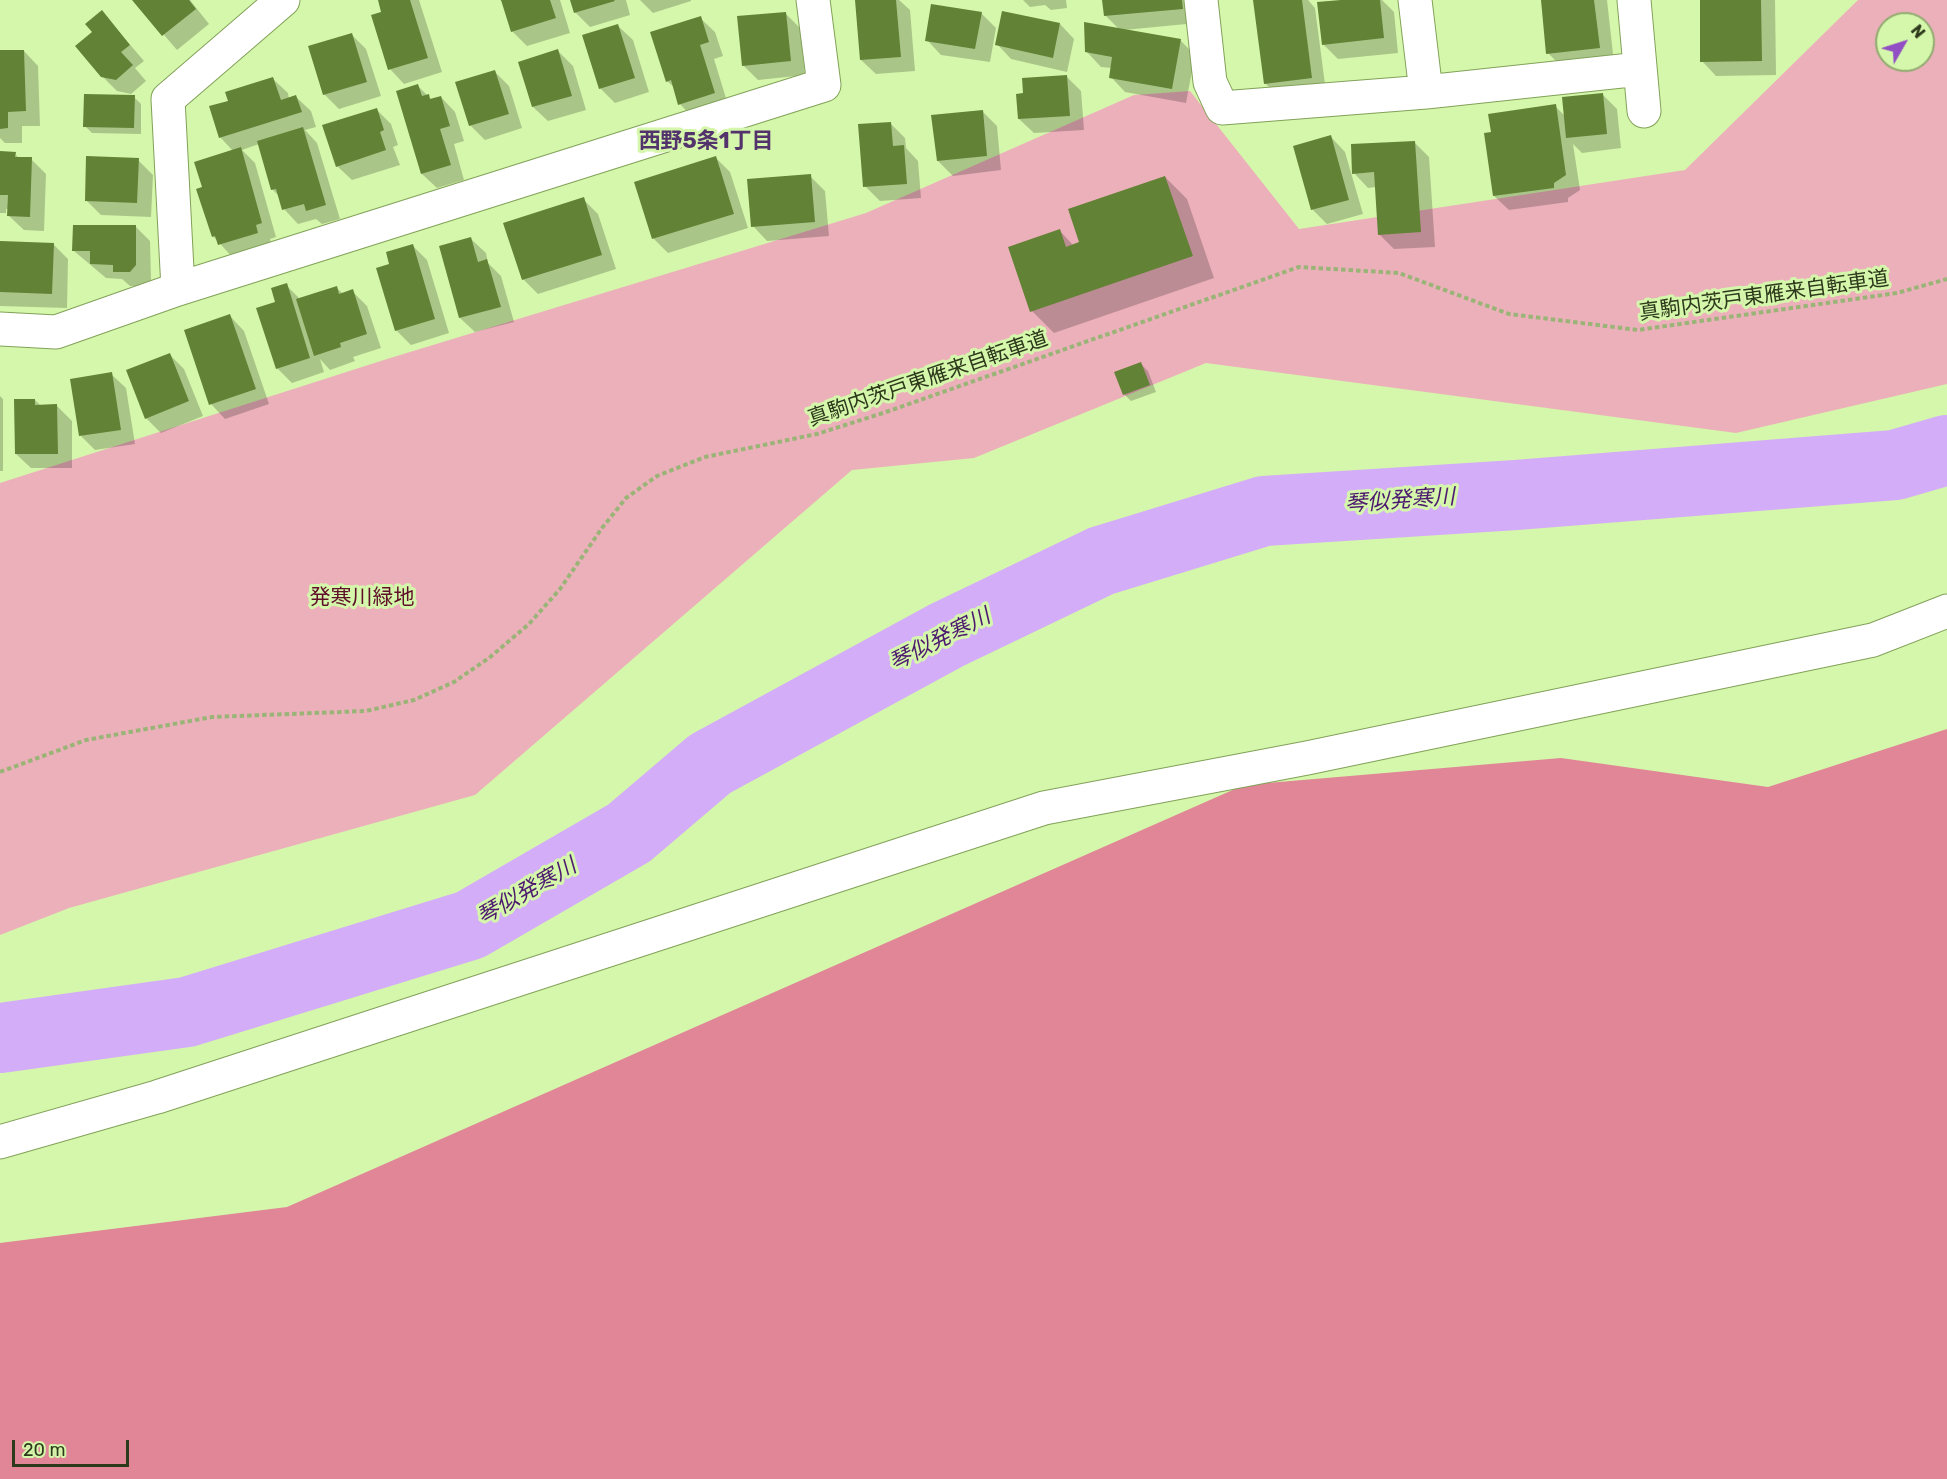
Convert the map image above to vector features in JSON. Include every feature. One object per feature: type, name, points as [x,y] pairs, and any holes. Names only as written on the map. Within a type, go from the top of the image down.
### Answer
[{"type":"street","points":[[177,290],[168,99],[283,0]]},
{"type":"street","points":[[0,329],[56,332],[177,290],[824,85],[813,0]]},
{"type":"street","points":[[1202,0],[1210,82],[1222,108],[1426,92],[1640,69]]},
{"type":"street","points":[[1415,0],[1426,92]]},
{"type":"street","points":[[1634,0],[1644,111]]},
{"type":"street","points":[[0,1142],[168,1094],[1044,808],[1307,758],[1862,642],[1947,611]]},
{"type":"path","name":"真駒内茨戸東雁来自転車道","points":[[0,771],[87,740],[212,717],[366,711],[414,700],[454,682],[489,658],[529,624],[560,589],[602,528],[626,498],[657,476],[705,457],[817,434],[884,413],[1299,267],[1399,273],[1509,314],[1638,330],[1897,293],[1947,279]]},
{"type":"green space","name":"発寒川緑地","points":[[1858,0],[1947,0],[1947,384],[1736,433],[1206,363],[974,458],[852,470],[475,795],[69,908],[0,935],[0,483],[387,359],[866,213],[1134,95],[1190,91],[1299,229],[1685,170]]},
{"type":"shaded area","points":[[1947,729],[1947,1479],[0,1479],[0,1243],[287,1207],[1244,785],[1561,758],[1768,787]]},
{"type":"building","points":[[132,0],[189,0],[196,9],[162,36]]},
{"type":"building","points":[[378,0],[410,0],[428,58],[388,70],[371,15],[381,12]]},
{"type":"building","points":[[501,0],[550,0],[556,18],[511,32]]},
{"type":"building","points":[[570,0],[614,0],[615,1],[574,13]]},
{"type":"building","points":[[855,0],[896,0],[901,57],[860,60]]},
{"type":"building","points":[[1102,0],[1182,0],[1183,9],[1104,16]]},
{"type":"building","points":[[1253,0],[1302,0],[1312,78],[1264,84]]},
{"type":"building","points":[[1380,0],[1384,38],[1322,45],[1317,2]]},
{"type":"building","points":[[1541,0],[1594,0],[1600,48],[1546,54]]},
{"type":"building","points":[[1700,0],[1761,0],[1762,61],[1700,62]]},
{"type":"building","points":[[931,4],[982,12],[975,49],[925,41]]},
{"type":"building","points":[[102,10],[130,45],[121,52],[133,65],[116,80],[101,77],[75,46],[92,32],[85,24]]},
{"type":"building","points":[[1002,11],[1060,23],[1053,58],[995,45]]},
{"type":"building","points":[[786,12],[791,61],[742,66],[737,16]]},
{"type":"building","points":[[701,16],[709,42],[700,45],[715,93],[678,105],[671,80],[666,82],[650,32]]},
{"type":"building","points":[[1084,22],[1181,39],[1172,89],[1109,78],[1112,57],[1085,52]]},
{"type":"building","points":[[618,24],[635,78],[599,89],[582,35]]},
{"type":"building","points":[[352,33],[367,82],[323,95],[308,46]]},
{"type":"building","points":[[558,49],[572,96],[532,107],[518,62]]},
{"type":"building","points":[[0,50],[24,50],[26,111],[8,112],[8,128],[0,129]]},
{"type":"building","points":[[495,70],[509,114],[469,126],[455,82]]},
{"type":"building","points":[[1067,75],[1070,116],[1018,119],[1016,94],[1023,93],[1022,78]]},
{"type":"building","points":[[273,77],[281,100],[296,95],[302,112],[219,138],[209,106],[228,101],[225,92]]},
{"type":"building","points":[[418,84],[422,96],[429,94],[430,99],[441,96],[450,126],[440,129],[451,165],[421,174],[396,91]]},
{"type":"building","points":[[1603,93],[1607,134],[1566,138],[1562,97]]},
{"type":"building","points":[[84,94],[135,95],[134,128],[83,127]]},
{"type":"building","points":[[1556,104],[1566,175],[1554,183],[1554,188],[1493,196],[1484,133],[1491,132],[1488,114]]},
{"type":"building","points":[[377,108],[384,130],[380,132],[386,150],[336,167],[322,125]]},
{"type":"building","points":[[983,110],[987,156],[937,161],[931,115]]},
{"type":"building","points":[[891,122],[893,146],[904,145],[907,184],[863,187],[858,124]]},
{"type":"building","points":[[303,127],[326,205],[306,211],[304,204],[282,210],[276,189],[271,190],[257,141]]},
{"type":"building","points":[[1331,135],[1349,200],[1311,210],[1293,146]]},
{"type":"building","points":[[1415,141],[1421,232],[1378,235],[1374,172],[1352,174],[1351,144]]},
{"type":"building","points":[[241,147],[262,223],[256,225],[258,233],[218,245],[215,236],[212,237],[196,189],[202,187],[194,162]]},
{"type":"building","points":[[0,151],[16,152],[15,157],[32,157],[30,217],[7,216],[8,195],[0,195]]},
{"type":"building","points":[[86,156],[139,158],[137,203],[85,201]]},
{"type":"building","points":[[716,156],[734,214],[652,239],[634,182]]},
{"type":"building","points":[[811,174],[815,222],[751,227],[747,179]]},
{"type":"building","points":[[1165,176],[1193,256],[1030,312],[1008,247],[1060,229],[1066,247],[1079,242],[1068,209]]},
{"type":"building","points":[[584,197],[602,255],[522,280],[503,223]]},
{"type":"building","points":[[73,225],[136,225],[136,265],[130,272],[113,272],[113,265],[90,264],[90,251],[72,251]]},
{"type":"building","points":[[471,237],[478,262],[487,259],[501,307],[459,318],[439,246]]},
{"type":"building","points":[[0,241],[54,243],[52,294],[0,292]]},
{"type":"building","points":[[413,244],[435,319],[395,331],[376,268],[389,264],[386,252]]},
{"type":"building","points":[[287,283],[310,358],[276,369],[256,308],[275,302],[271,288]]},
{"type":"building","points":[[337,286],[339,294],[353,289],[367,334],[340,343],[341,347],[314,356],[296,299]]},
{"type":"building","points":[[230,314],[256,389],[209,405],[184,330]]},
{"type":"building","points":[[170,353],[189,401],[145,419],[126,370]]},
{"type":"building","points":[[1141,362],[1150,385],[1123,395],[1114,372]]},
{"type":"building","points":[[112,372],[121,430],[79,436],[70,379]]},
{"type":"building","points":[[14,399],[35,399],[35,405],[57,404],[58,454],[15,454]]},
{"type":"waterway","name":"琴似発寒川","points":[[0,1038],[187,1012],[470,925],[629,833],[710,764],[947,635],[1101,561],[1264,511],[1516,495],[1895,465],[1947,450]]},
{"type":"district","name":"西野5条1丁目","points":[[706,142]]}]
